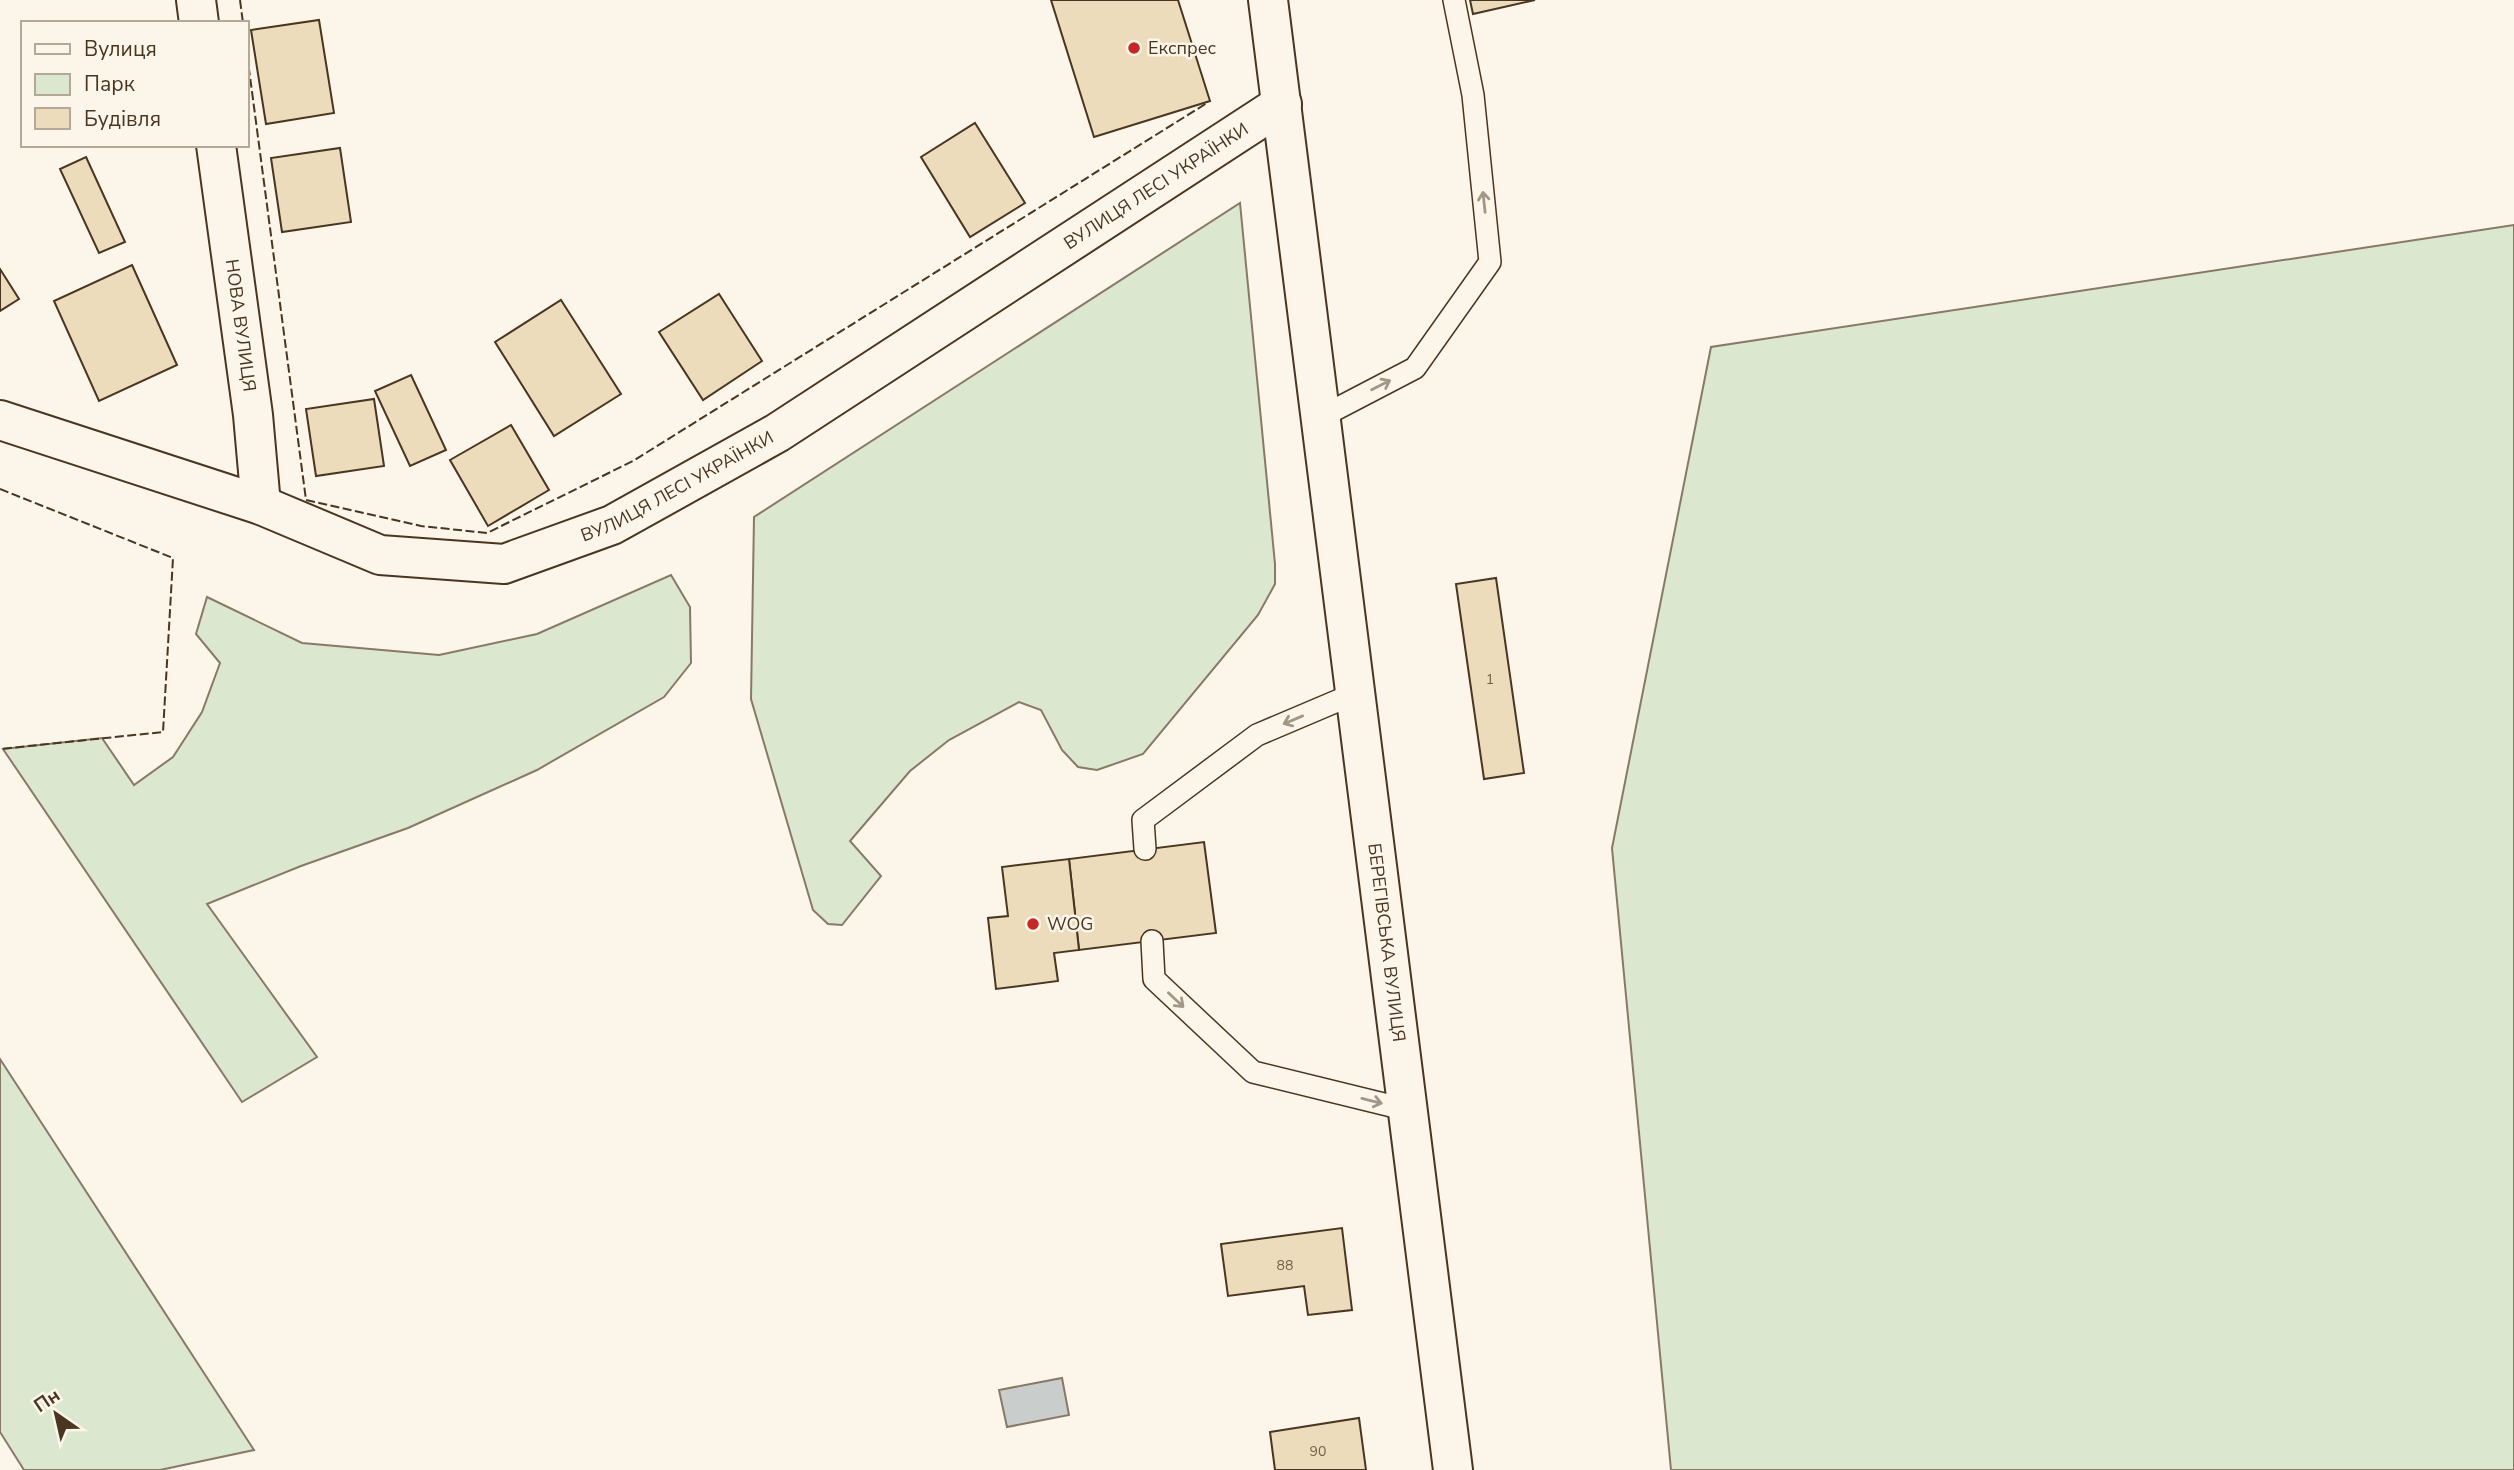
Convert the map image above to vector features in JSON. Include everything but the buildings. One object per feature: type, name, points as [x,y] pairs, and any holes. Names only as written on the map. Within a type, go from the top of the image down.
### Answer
[{"type":"main road","points":[[196,0],[199,21]]},
{"type":"main road","name":"БЕРЕГІВСЬКА ВУЛИЦЯ","points":[[1268,0],[1453,1470]]},
{"type":"main road","name":"ВУЛИЦЯ ЛЕСІ УКРАЇНКИ","points":[[0,420],[261,505],[380,555],[504,564],[612,525],[777,433],[1282,104]]},
{"type":"main road","name":"НОВА ВУЛИЦЯ","points":[[216,147],[253,415],[261,505]]},
{"type":"lane","points":[[1321,417],[1415,368],[1490,262],[1474,95],[1454,0]]},
{"type":"lane","points":[[1145,849],[1143,820],[1257,735],[1356,693]]},
{"type":"lane","points":[[1152,941],[1154,979],[1253,1072],[1408,1110]]},
{"type":"green space","points":[[1240,203],[1275,564],[1275,584],[1258,615],[1143,754],[1097,770],[1078,767],[1062,750],[1041,710],[1019,702],[949,740],[910,771],[850,841],[881,876],[842,925],[828,924],[813,910],[751,699],[754,517]]},
{"type":"green space","points":[[2514,225],[2514,1470],[1671,1470],[1612,848],[1711,347]]},
{"type":"green space","points":[[671,575],[690,607],[691,663],[664,697],[537,770],[408,828],[301,866],[207,904],[317,1057],[242,1102],[3,749],[102,738],[134,785],[173,757],[202,712],[220,663],[196,634],[207,597],[302,643],[439,655],[537,634]]},
{"type":"green space","points":[[0,1059],[254,1450],[160,1470],[24,1470],[0,1432]]},
{"type":"shaded area","points":[[1062,1378],[1069,1415],[1007,1427],[999,1390]]},
{"type":"fence","points":[[240,0],[243,21]]},
{"type":"fence","points":[[248,62],[306,500],[421,526],[487,533],[633,461],[1207,103]]},
{"type":"fence","points":[[0,489],[173,558],[163,732],[0,749]]},
{"type":"place","name":"Експрес","points":[[1134,48]]},
{"type":"place","name":"WOG","points":[[1033,924]]}]
